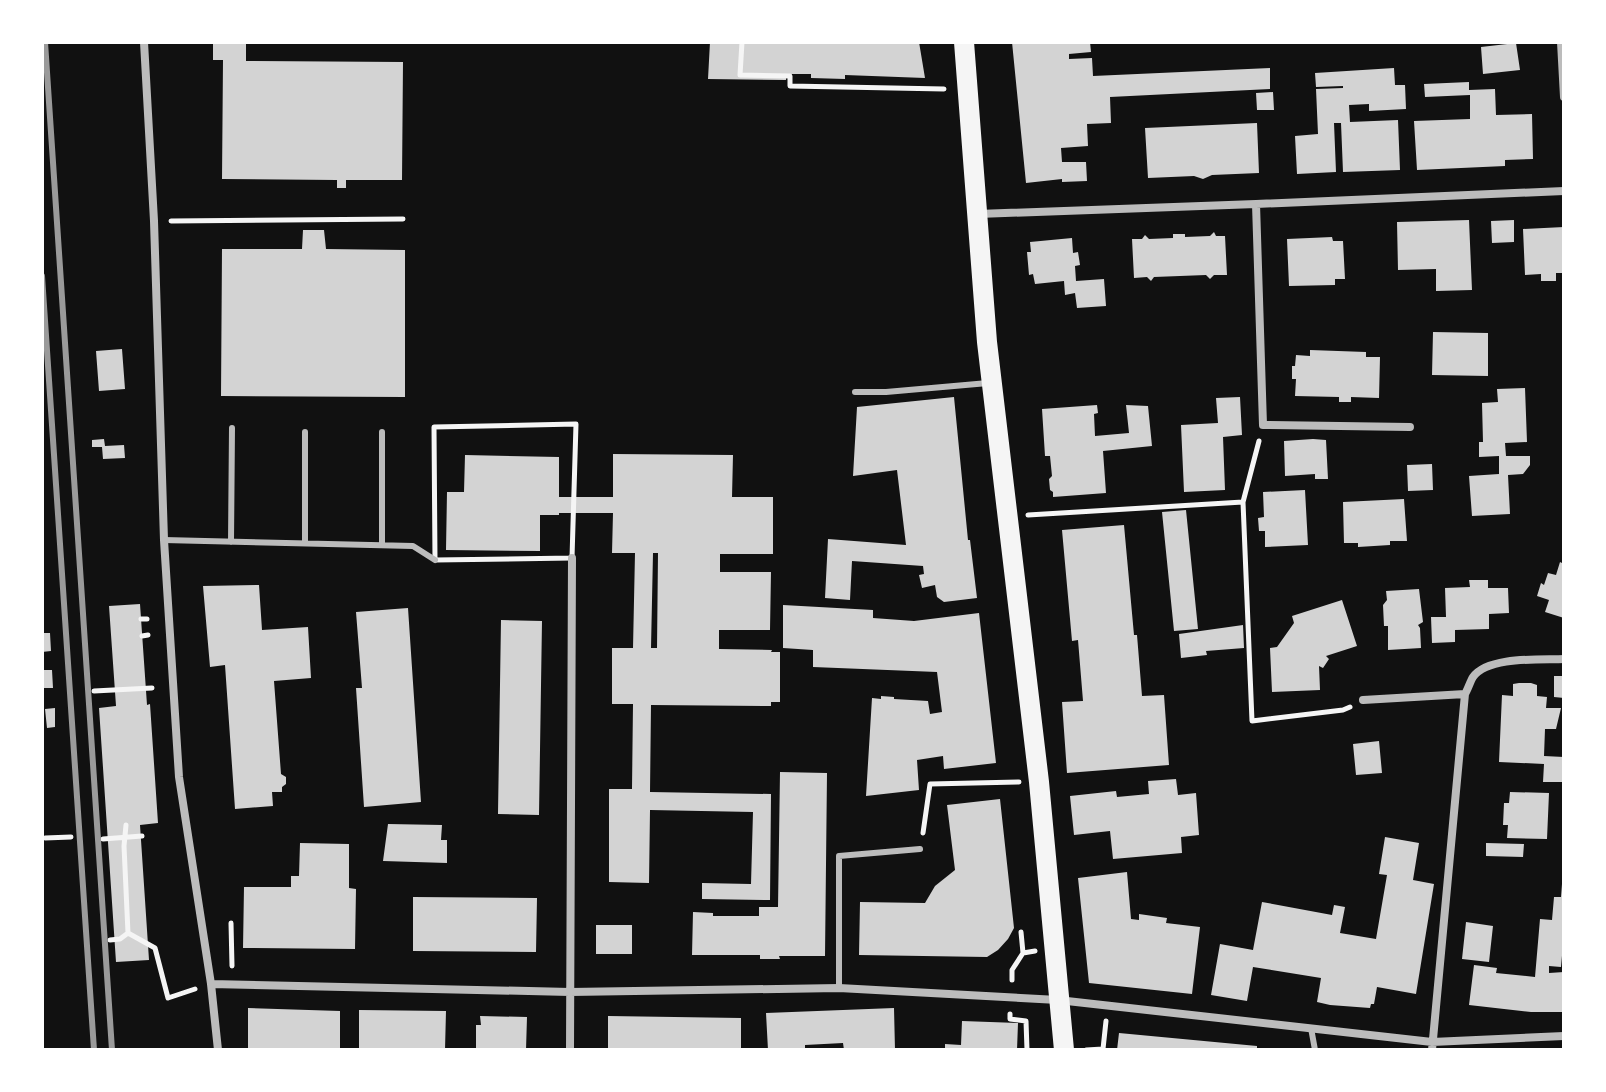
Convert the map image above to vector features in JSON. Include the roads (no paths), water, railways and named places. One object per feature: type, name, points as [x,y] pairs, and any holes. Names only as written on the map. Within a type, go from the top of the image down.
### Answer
[{"type":"main road","points":[[964,42],[991,382],[1039,782],[1064,1050]]},
{"type":"street","points":[[144,42],[154,221],[164,540],[179,777],[211,984],[218,1050]]},
{"type":"street","points":[[1561,42],[1564,97]]},
{"type":"street","points":[[977,214],[1564,191]]},
{"type":"street","points":[[1256,204],[1263,425],[1410,427]]},
{"type":"street","points":[[570,1050],[572,558]]},
{"type":"street","points":[[1432,1046],[1465,694],[1474,676],[1485,667],[1505,662],[1564,659]]},
{"type":"street","points":[[1363,700],[1465,694]]},
{"type":"street","points":[[211,984],[570,992],[839,988],[1058,1000],[1311,1028],[1432,1046],[1564,1036]]},
{"type":"lane","points":[[855,392],[991,382]]},
{"type":"lane","points":[[231,542],[232,428]]},
{"type":"lane","points":[[305,432],[305,543]]},
{"type":"lane","points":[[382,432],[382,545]]},
{"type":"lane","points":[[164,540],[413,546],[435,560]]},
{"type":"lane","points":[[839,988],[839,856],[920,849]]},
{"type":"lane","points":[[1311,1028],[1315,1050]]},
{"type":"railway","points":[[45,42],[112,1050]]},
{"type":"railway","points":[[42,276],[94,1050]]}]
